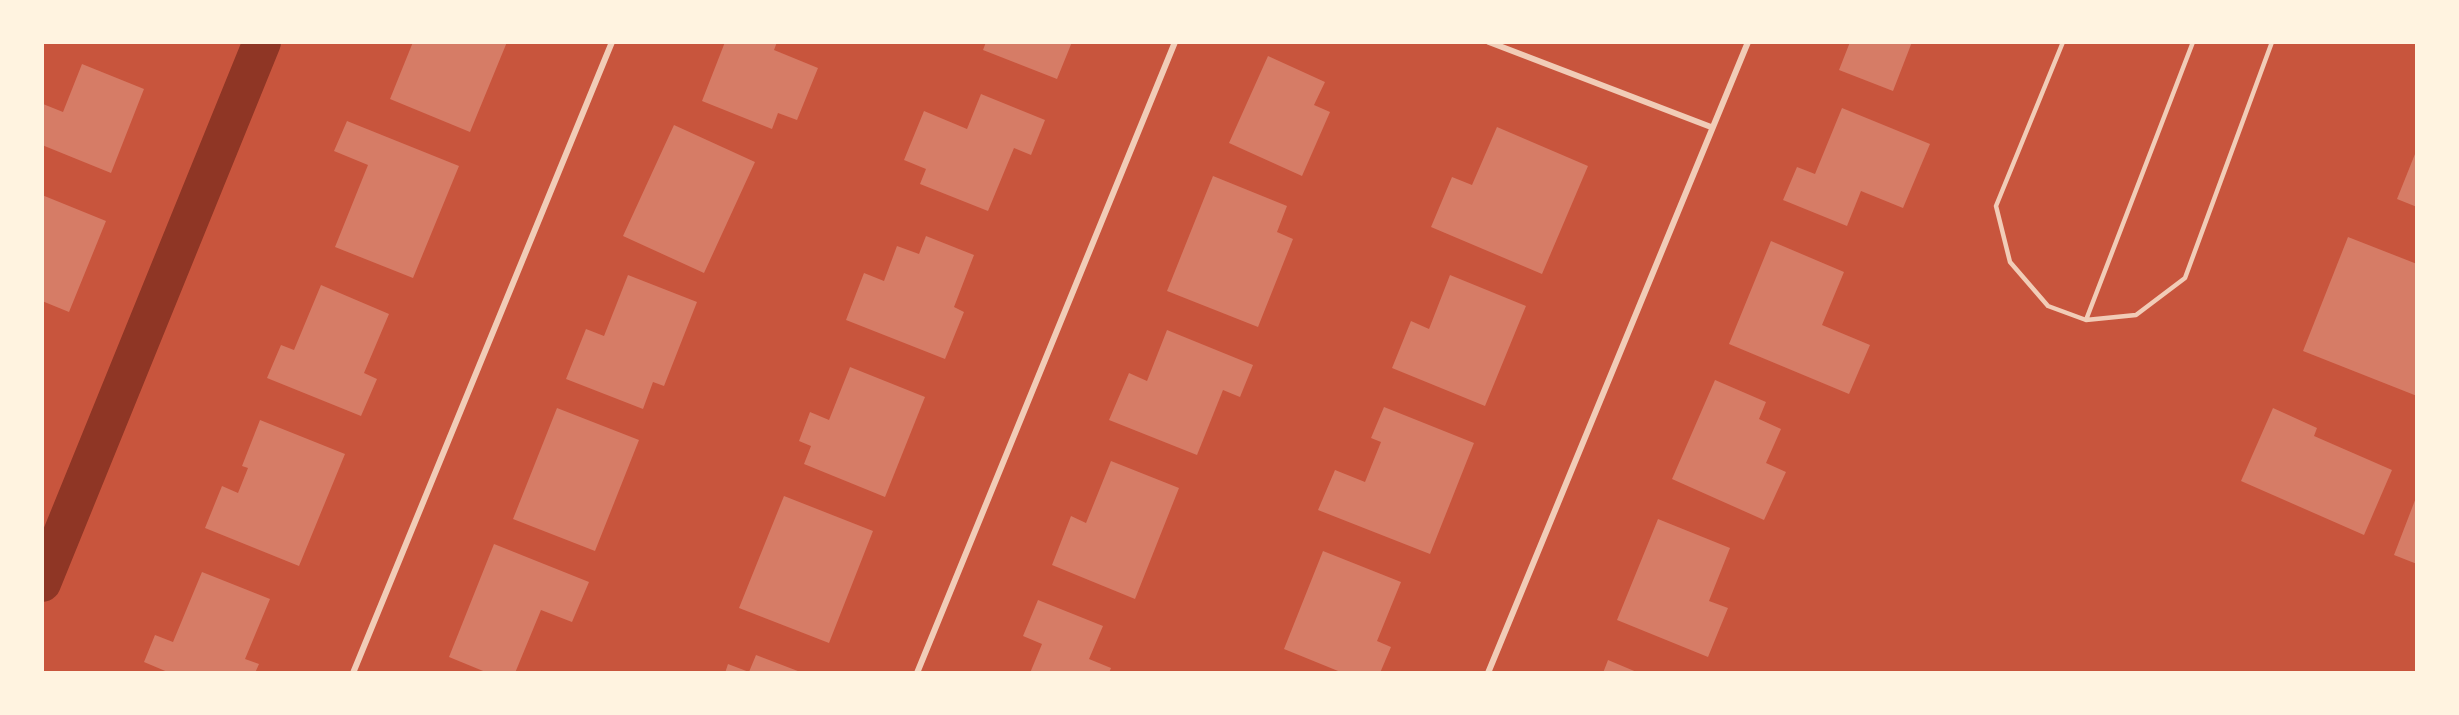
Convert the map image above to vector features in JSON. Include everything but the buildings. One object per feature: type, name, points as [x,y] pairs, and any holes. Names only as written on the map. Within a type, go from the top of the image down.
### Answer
[{"type":"street","points":[[353,673],[612,42]]},
{"type":"street","points":[[917,673],[1175,42]]},
{"type":"street","points":[[1489,42],[1711,127]]},
{"type":"street","points":[[1488,673],[1711,127],[1748,42]]},
{"type":"lane","points":[[2063,42],[1996,206],[2010,262],[2048,306],[2086,320],[2136,315],[2185,278],[2272,42]]},
{"type":"lane","points":[[2086,320],[2193,42]]},
{"type":"waterway","points":[[42,583],[262,42]]}]
